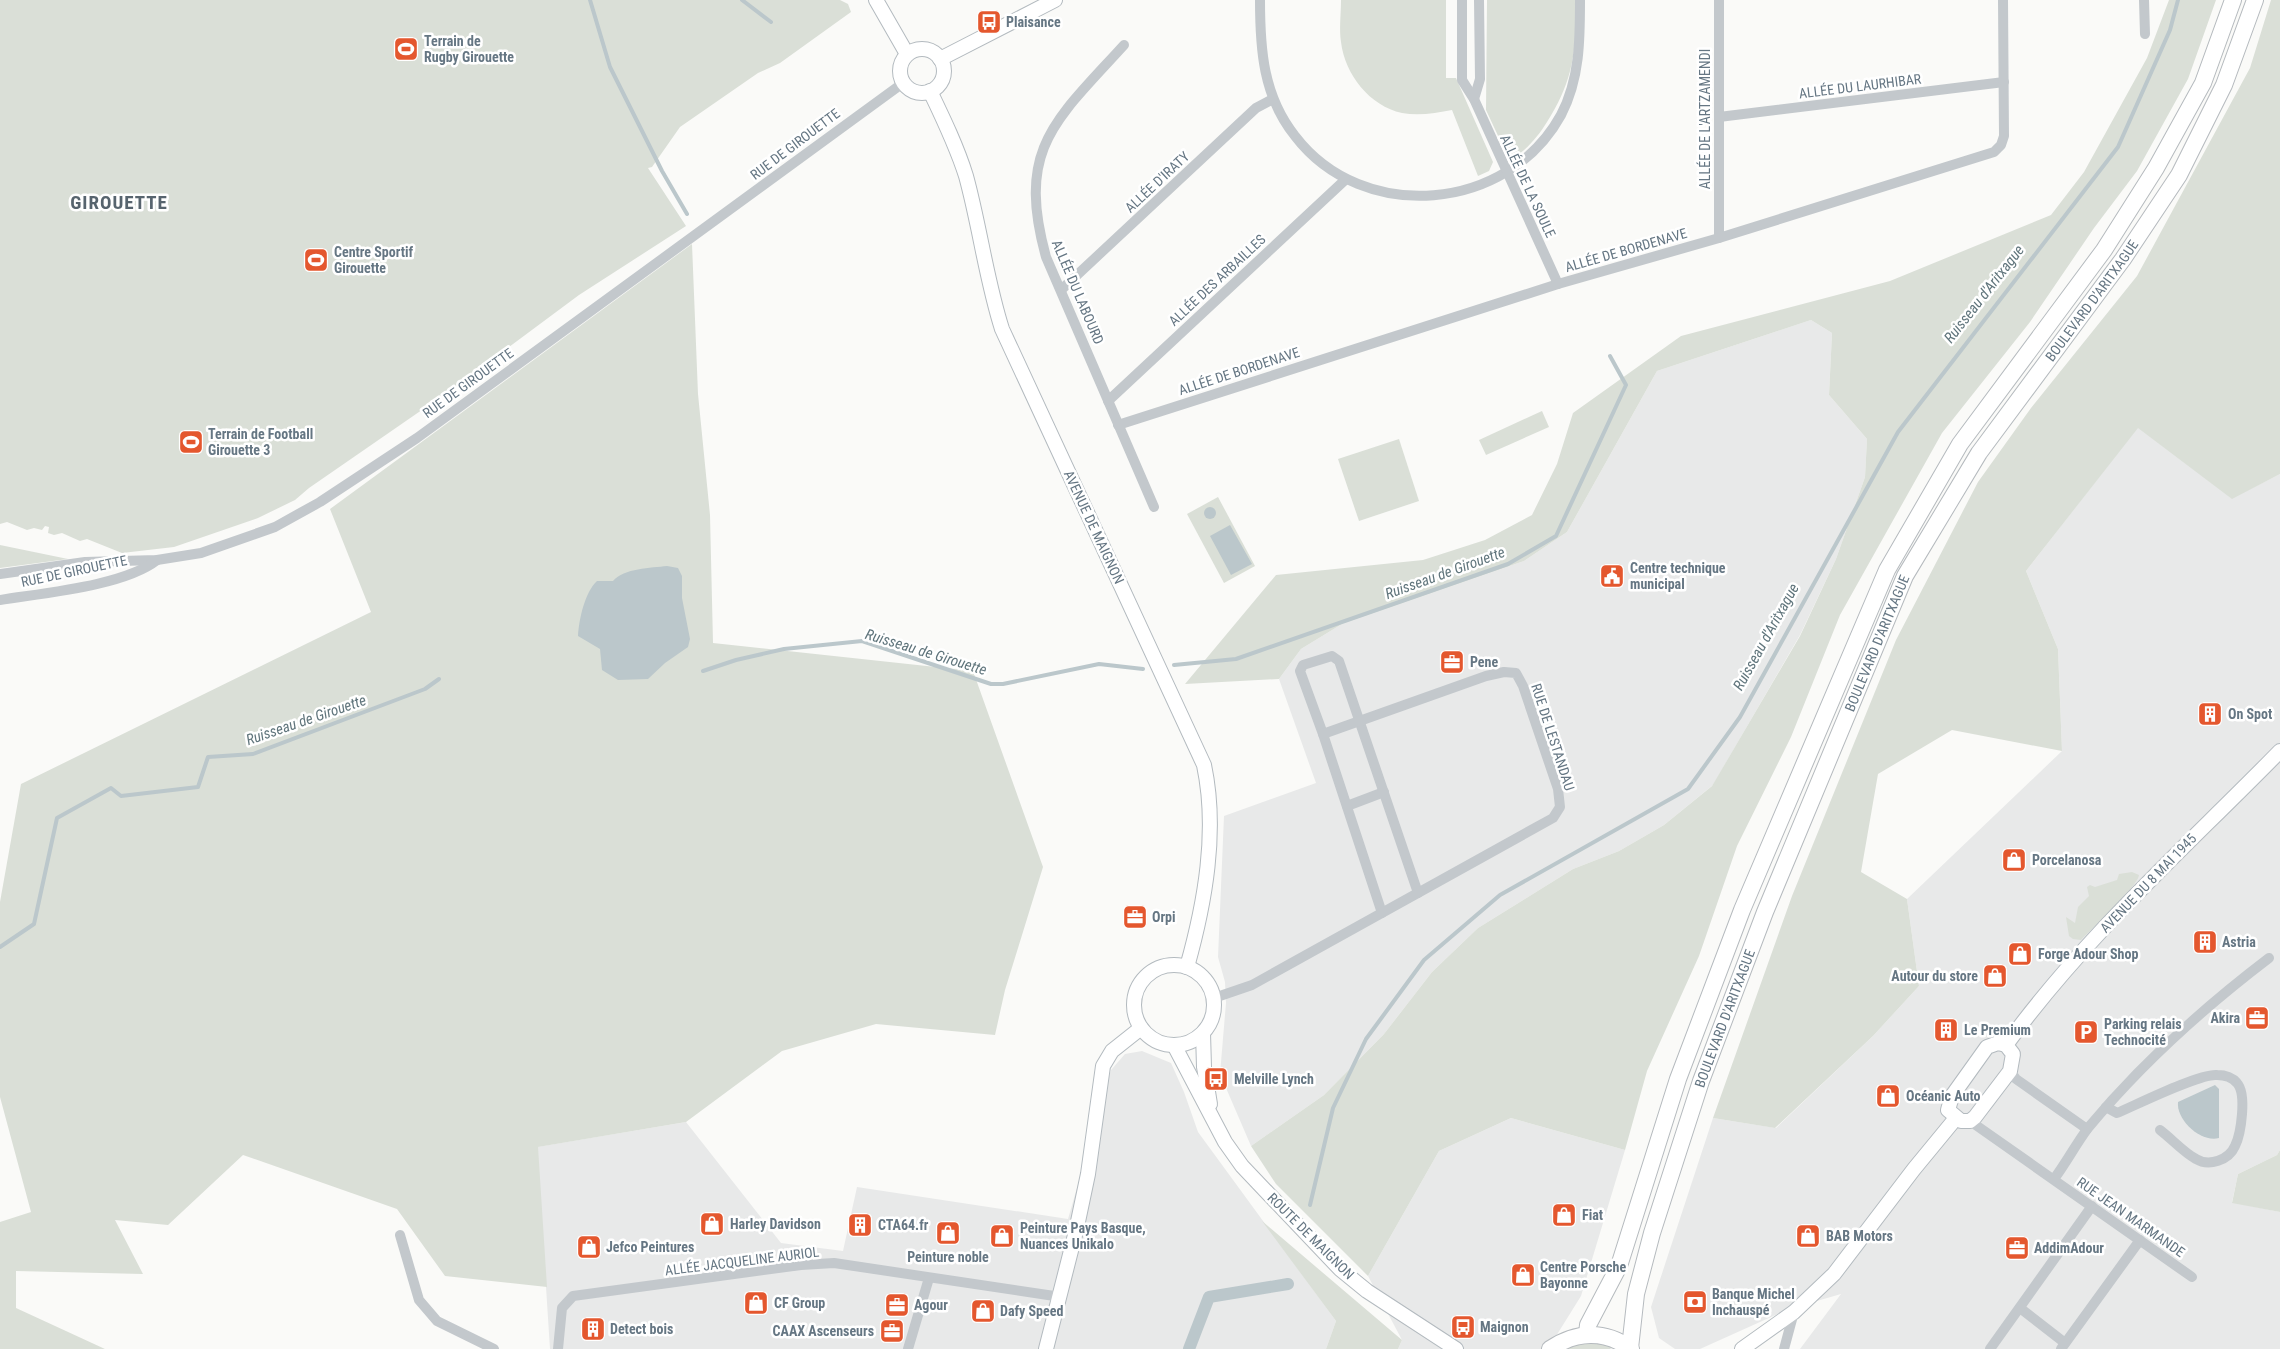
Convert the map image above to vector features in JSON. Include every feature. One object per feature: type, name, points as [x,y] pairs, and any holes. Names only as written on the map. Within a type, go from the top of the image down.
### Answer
[{"type":"main road","name":"BOULEVARD D'ARITXAGUE","points":[[1587,1334],[1588,1325],[1619,1266],[1678,1079],[1742,910],[1887,570],[1960,444],[2104,250],[2156,168],[2203,83],[2233,0]]},
{"type":"main road","name":"BOULEVARD D'ARITXAGUE","points":[[1630,1349],[1636,1294],[1652,1233],[1700,1082],[1765,912],[1905,576],[1979,453],[2123,259],[2180,175],[2224,85],[2254,0]]},
{"type":"main road","points":[[1550,1349],[1574,1336],[1587,1334],[1602,1335],[1617,1340],[1630,1349]]},
{"type":"street","points":[[876,0],[908,54]]},
{"type":"street","points":[[940,59],[1037,4],[1055,0]]},
{"type":"street","points":[[1260,0],[1263,70],[1273,99],[1295,138],[1345,180],[1393,195],[1427,197],[1446,195],[1474,187],[1506,171],[1532,152],[1561,114],[1577,69],[1580,42],[1580,0]]},
{"type":"street","name":"ALLÉE DE LA SOULE","points":[[1462,0],[1462,80],[1474,99],[1558,284]]},
{"type":"street","points":[[1474,99],[1480,79],[1479,0]]},
{"type":"street","name":"ALLÉE DE L'ARTZAMENDI","points":[[1719,0],[1719,238]]},
{"type":"street","name":"ALLÉE DE BORDENAVE","points":[[1118,424],[1558,284],[1719,238],[1994,152],[2001,144],[2004,136],[2003,0]]},
{"type":"street","points":[[2144,0],[2145,34]]},
{"type":"street","name":"ALLÉE DU LABOURD","points":[[1124,45],[1062,113],[1048,134],[1040,158],[1034,194],[1036,216],[1046,257],[1062,289],[1154,507]]},
{"type":"street","points":[[924,49],[931,51],[940,59],[943,66],[941,81],[930,91],[925,93],[913,91],[903,83],[900,65],[908,54],[924,49]]},
{"type":"street","name":"ALLÉE DU LAURHIBAR","points":[[1719,117],[2004,82]]},
{"type":"street","name":"RUE DE GIROUETTE","points":[[0,600],[116,580],[146,569],[157,560],[201,553],[275,527],[320,502],[425,432],[903,83]]},
{"type":"street","name":"AVENUE DE MAIGNON","points":[[930,91],[965,174],[976,216],[984,264],[1002,329],[1204,765],[1210,806],[1202,910],[1187,967]]},
{"type":"street","name":"ALLÉE D'IRATY","points":[[1062,289],[1256,108],[1273,99]]},
{"type":"street","name":"ALLÉE DES ARBAILLES","points":[[1108,400],[1345,180]]},
{"type":"street","points":[[0,574],[85,562],[157,560]]},
{"type":"street","points":[[1382,913],[1324,734],[1300,671],[1303,665],[1332,656],[1339,661],[1418,893]]},
{"type":"street","name":"RUE DE LESTANDAU","points":[[1214,998],[1252,985],[1553,818],[1560,807],[1558,790],[1523,686],[1516,674],[1504,672],[1324,734]]},
{"type":"street","name":"AVENUE DU 8 MAI 1945","points":[[2006,1046],[2074,961],[2162,867],[2280,751]]},
{"type":"street","points":[[1347,806],[1384,792]]},
{"type":"street","name":"RUE JEAN MARMANDE","points":[[2054,1179],[2088,1129],[2106,1107],[2168,1040],[2204,1008],[2269,958]]},
{"type":"street","points":[[1165,966],[1187,967],[1205,979],[1214,998],[1212,1017],[1203,1033],[1194,1039],[1174,1045],[1156,1040],[1141,1028],[1136,1017],[1134,1004],[1136,991],[1142,980],[1154,970],[1165,966]]},
{"type":"street","points":[[1046,1349],[1061,1296],[1088,1174],[1102,1066],[1112,1051],[1141,1028]]},
{"type":"street","name":"ROUTE DE MAIGNON","points":[[1203,1033],[1204,1067],[1213,1117]]},
{"type":"street","points":[[1998,1043],[2006,1046],[2013,1054],[2010,1071],[1970,1121],[1961,1121],[1948,1110],[1952,1096],[1987,1047],[1998,1043]]},
{"type":"street","name":"ROUTE DE MAIGNON","points":[[1174,1045],[1225,1142],[1242,1166],[1340,1269],[1367,1291],[1456,1349]]},
{"type":"street","points":[[2010,1071],[2016,1078],[2088,1129]]},
{"type":"street","points":[[2106,1107],[2117,1113],[2207,1075],[2230,1077],[2238,1084],[2243,1095],[2242,1115],[2235,1147],[2224,1159],[2210,1162],[2197,1160],[2160,1130]]},
{"type":"street","points":[[1743,1347],[1794,1312],[1834,1274],[1914,1169],[1956,1118]]},
{"type":"street","name":"RUE JEAN MARMANDE","points":[[1970,1121],[2192,1276]]},
{"type":"street","points":[[1990,1349],[2092,1206]]},
{"type":"street","points":[[400,1235],[419,1300],[438,1321],[494,1349]]},
{"type":"street","points":[[2020,1308],[2063,1346],[2140,1240]]},
{"type":"street","name":"ALLÉE JACQUELINE AURIOL","points":[[558,1349],[562,1308],[573,1296],[802,1266],[834,1263],[1061,1296]]},
{"type":"street","points":[[908,1349],[929,1278]]},
{"type":"street","points":[[1784,1349],[1794,1312]]},
{"type":"shaded area","name":"Centre Sportif Girouette","points":[[0,0],[840,0],[848,4],[851,12],[780,63],[758,73],[680,127],[652,167],[648,168],[686,226],[579,295],[458,385],[309,488],[295,500],[258,518],[174,547],[122,553],[87,539],[80,541],[62,533],[54,535],[48,533],[49,527],[45,526],[42,530],[34,528],[27,530],[7,522],[0,524]]},
{"type":"shaded area","points":[[1341,0],[1446,0],[1446,78],[1456,78],[1493,162],[1489,171],[1478,176],[1452,110],[1421,114],[1402,113],[1380,104],[1361,87],[1343,54],[1340,32]]},
{"type":"shaded area","points":[[1487,0],[1575,0],[1574,49],[1572,63],[1563,92],[1540,132],[1528,147],[1513,158],[1507,155],[1486,110]]},
{"type":"shaded area","points":[[2169,0],[2216,0],[2188,79],[2137,171],[2094,228],[2030,322],[1942,433],[1840,615],[1791,737],[1737,846],[1699,956],[1647,1071],[1625,1150],[1511,1118],[1439,1151],[1368,1276],[1276,1184],[1251,1146],[1324,1095],[1384,1034],[1432,972],[1478,928],[1573,869],[1619,851],[1664,825],[1712,786],[1800,636],[1836,559],[1865,477],[1867,439],[1829,395],[1832,333],[1811,320],[1657,371],[1567,532],[1524,561],[1342,624],[1301,649],[1279,679],[1185,684],[1276,575],[1423,560],[1485,540],[1532,515],[1557,464],[1573,413],[1681,336],[1890,281],[2051,215],[2084,172],[2147,58]]},
{"type":"shaded area","points":[[2271,0],[2280,0],[2280,474],[2232,499],[2138,428],[2026,571],[2058,649],[2062,751],[1952,730],[1878,774],[1861,872],[1907,899],[1919,986],[1873,1036],[1775,1128],[1713,1118],[1792,896],[1896,640],[1978,482],[2031,408],[2137,276],[2250,68]]},
{"type":"shaded area","points":[[692,244],[698,394],[710,515],[713,643],[973,671],[1043,867],[1005,990],[995,1035],[876,1024],[782,1051],[686,1122],[538,1147],[547,1287],[445,1276],[397,1209],[243,1155],[168,1225],[115,1220],[143,1274],[16,1271],[16,1308],[105,1349],[0,1349],[0,1222],[31,1212],[0,1097],[0,902],[21,784],[371,612],[330,509]]},
{"type":"shaded area","points":[[1811,320],[1832,333],[1829,395],[1867,439],[1865,477],[1836,559],[1800,635],[1713,785],[1664,825],[1619,851],[1573,869],[1478,928],[1432,972],[1384,1034],[1324,1095],[1251,1146],[1220,1074],[1226,1003],[1225,982],[1218,957],[1224,816],[1316,783],[1279,679],[1301,649],[1342,624],[1524,561],[1567,532],[1657,371]]},
{"type":"shaded area","points":[[1542,411],[1549,427],[1486,455],[1479,440]]},
{"type":"shaded area","points":[[2138,427],[2232,498],[2280,474],[2280,1150],[2277,1155],[2238,1174],[2232,1202],[2280,1212],[2280,1349],[1800,1349],[1841,1294],[1789,1309],[1700,1349],[1675,1349],[1659,1338],[1651,1307],[1713,1118],[1776,1128],[1873,1036],[1919,986],[1907,899],[2062,751],[2058,649],[2026,571]]},
{"type":"shaded area","points":[[1399,439],[1419,501],[1359,521],[1338,459]]},
{"type":"shaded area","points":[[1218,497],[1255,566],[1224,583],[1187,514]]},
{"type":"shaded area","points":[[1208,507],[1212,507],[1216,513],[1212,519],[1208,519],[1204,515],[1204,511]]},
{"type":"shaded area","points":[[1230,525],[1252,564],[1231,575],[1210,536]]},
{"type":"shaded area","points":[[0,545],[68,559],[0,568]]},
{"type":"shaded area","points":[[667,566],[678,568],[682,576],[682,598],[690,639],[688,647],[665,663],[648,679],[618,680],[602,670],[600,649],[578,636],[581,614],[589,592],[597,581],[613,581],[624,573],[631,571]]},
{"type":"shaded area","points":[[2132,872],[2139,875],[2137,880],[2104,918],[2081,940],[2073,939],[2069,936],[2066,917],[2075,923],[2078,907],[2089,896],[2087,887],[2090,885],[2095,887],[2117,880],[2119,874]]},
{"type":"shaded area","points":[[1142,1051],[1171,1063],[1184,1092],[1198,1132],[1336,1321],[1326,1349],[550,1349],[537,1147],[686,1122],[781,1243],[843,1251],[857,1187],[1068,1219],[1111,1070],[1125,1054]]},
{"type":"shaded area","points":[[2215,1085],[2219,1089],[2219,1138],[2212,1139],[2198,1134],[2185,1123],[2178,1109],[2178,1102]]},
{"type":"shaded area","points":[[1511,1118],[1625,1150],[1581,1296],[1548,1349],[1398,1349],[1402,1340],[1368,1276],[1439,1151]]},
{"type":"shaded area","points":[[2280,1150],[2280,1212],[2232,1203],[2238,1174],[2277,1155]]},
{"type":"shaded area","points":[[1262,1221],[1402,1340],[1398,1349],[1326,1349],[1336,1321]]},
{"type":"shaded area","points":[[1591,1342],[1608,1345],[1611,1349],[1563,1349],[1575,1344]]},
{"type":"waterway","points":[[590,0],[610,67],[662,171],[687,214]]},
{"type":"waterway","points":[[742,0],[771,22]]},
{"type":"waterway","name":"Ruisseau d'Aritxague","points":[[1310,1205],[1333,1108],[1366,1039],[1424,960],[1500,895],[1688,789],[1740,717],[1898,432],[2118,147],[2170,30],[2178,0]]},
{"type":"waterway","name":"Ruisseau de Girouette","points":[[1174,665],[1236,659],[1508,564],[1556,536],[1626,385],[1610,356]]},
{"type":"waterway","name":"Ruisseau de Girouette","points":[[703,671],[736,660],[784,649],[862,641],[991,684],[1003,684],[1099,664],[1143,669]]},
{"type":"waterway","name":"Ruisseau de Girouette","points":[[0,947],[34,924],[57,818],[111,788],[121,796],[198,787],[208,757],[253,754],[425,689],[439,679]]},
{"type":"waterway","name":"Ruisseau d'Aritxague","points":[[1189,1349],[1209,1297],[1288,1284]]},
{"type":"place","name":"Plaisance","points":[[989,22]]},
{"type":"place","name":"Terrain de Rugby Girouette","points":[[406,49]]},
{"type":"place","name":"Centre Sportif Girouette","points":[[316,260]]},
{"type":"place","name":"Terrain de Football Girouette 3","points":[[191,442]]},
{"type":"place","name":"Centre technique municipal","points":[[1612,576]]},
{"type":"place","name":"Pene","points":[[1452,662]]},
{"type":"place","name":"On Spot","points":[[2210,714]]},
{"type":"place","name":"Porcelanosa","points":[[2014,860]]},
{"type":"place","name":"Orpi","points":[[1135,917]]},
{"type":"place","name":"Astria","points":[[2205,942]]},
{"type":"place","name":"Forge Adour Shop","points":[[2020,954]]},
{"type":"place","name":"Autour du store","points":[[1995,976]]},
{"type":"place","name":"Akira","points":[[2257,1018]]},
{"type":"place","name":"Le Premium","points":[[1946,1030]]},
{"type":"place","name":"Parking relais Technocité","points":[[2086,1032]]},
{"type":"place","name":"Melville Lynch","points":[[1216,1079]]},
{"type":"place","name":"Océanic Auto","points":[[1888,1096]]},
{"type":"place","name":"Fiat","points":[[1564,1215]]},
{"type":"place","name":"Harley Davidson","points":[[712,1224]]},
{"type":"place","name":"CTA64.fr","points":[[860,1225]]},
{"type":"place","name":"Peinture noble","points":[[948,1233]]},
{"type":"place","name":"Peinture Pays Basque, Nuances Unikalo","points":[[1002,1236]]},
{"type":"place","name":"BAB Motors","points":[[1808,1236]]},
{"type":"place","name":"Jefco Peintures","points":[[589,1247]]},
{"type":"place","name":"AddimAdour","points":[[2017,1248]]},
{"type":"place","name":"Centre Porsche Bayonne","points":[[1523,1275]]},
{"type":"place","name":"Banque Michel Inchauspé","points":[[1695,1302]]},
{"type":"place","name":"CF Group","points":[[756,1303]]},
{"type":"place","name":"Agour","points":[[897,1305]]},
{"type":"place","name":"Dafy Speed","points":[[983,1311]]},
{"type":"place","name":"Maignon","points":[[1463,1327]]},
{"type":"place","name":"Detect bois","points":[[593,1329]]},
{"type":"place","name":"CAAX Ascenseurs","points":[[892,1331]]},
{"type":"district","name":"GIROUETTE","points":[[119,202]]}]
